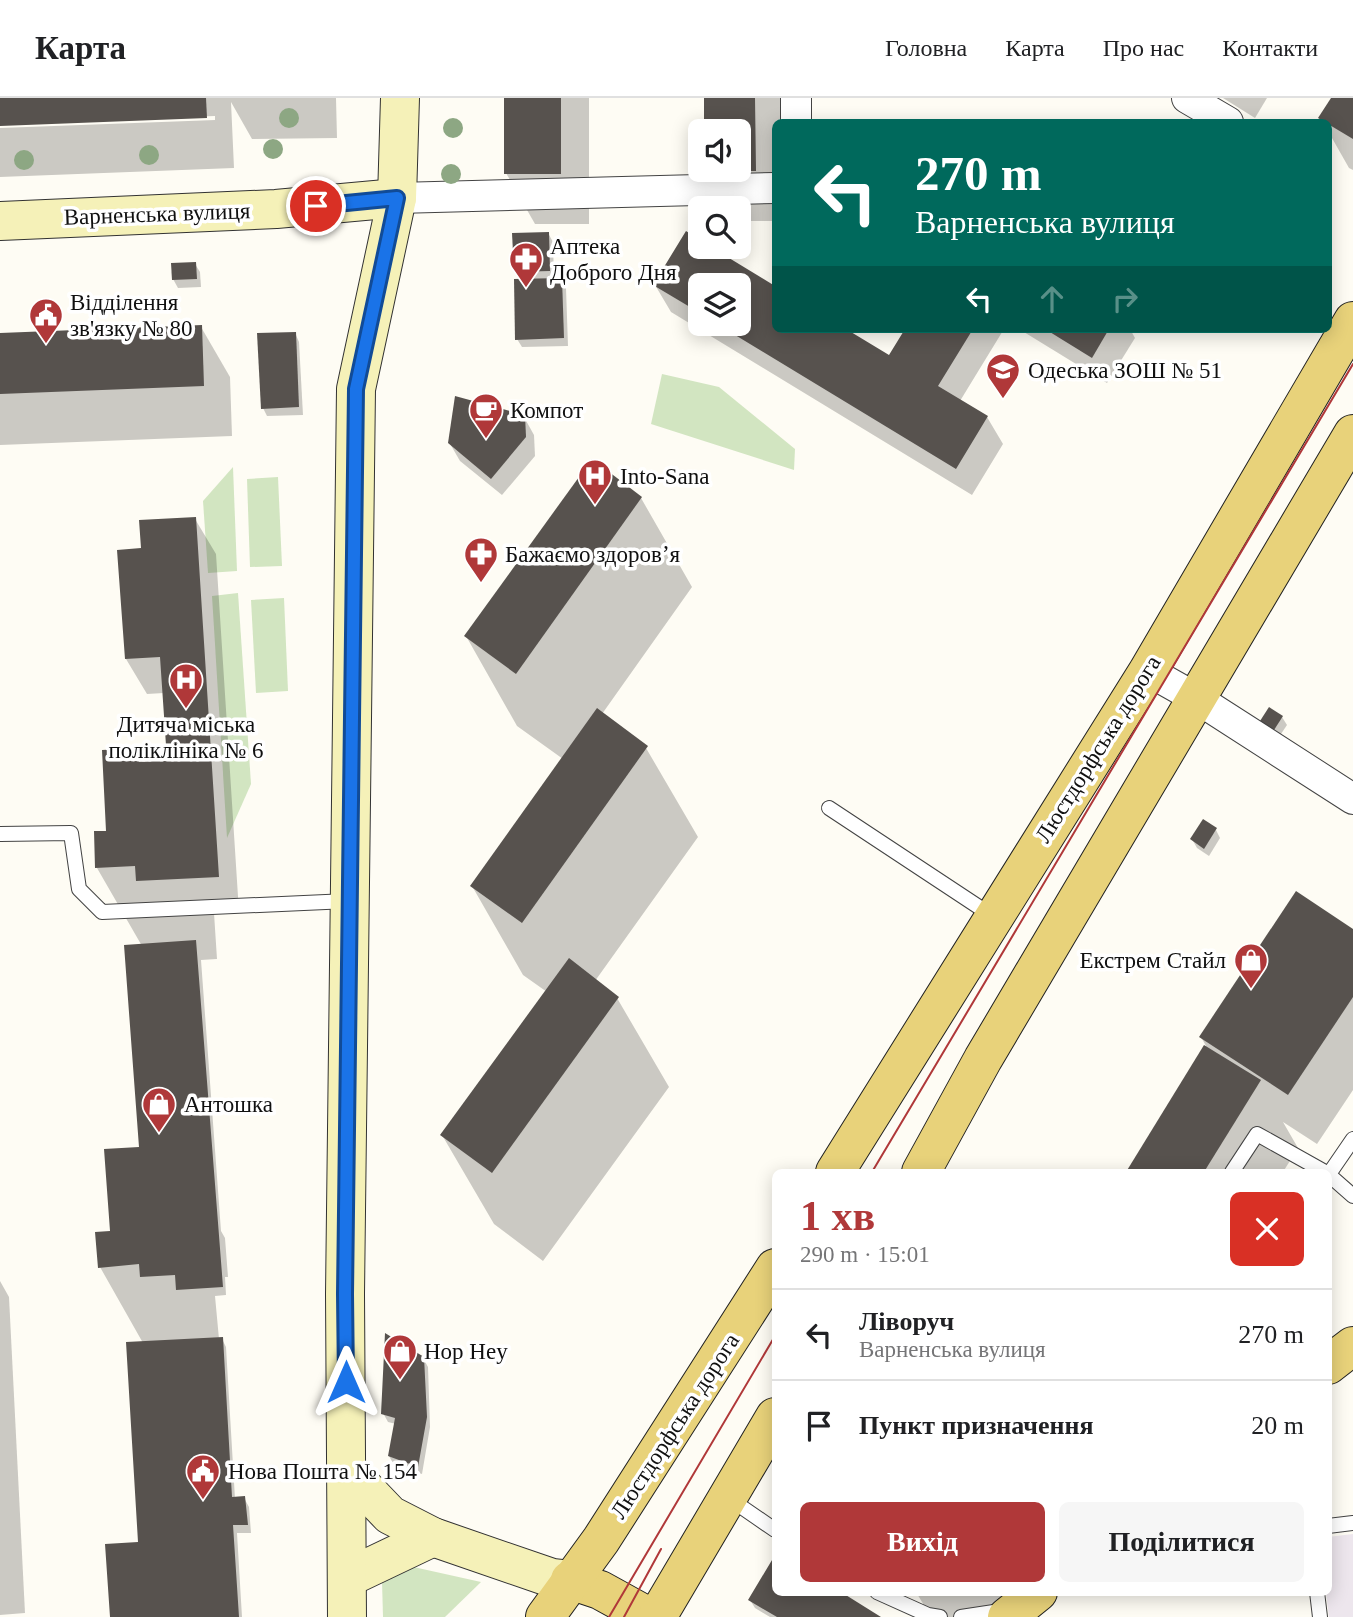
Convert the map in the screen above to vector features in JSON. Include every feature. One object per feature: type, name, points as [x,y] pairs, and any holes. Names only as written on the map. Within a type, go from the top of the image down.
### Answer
[{"type":"main road","points":[[347,1617],[345,1294],[356,389],[397,198],[400,98]]},
{"type":"main road","name":"Варненська вулиця","points":[[0,221],[276,209],[397,198]]},
{"type":"main road","name":"Люстдорфська дорога","points":[[837,1169],[1148,671],[1353,321]]},
{"type":"main road","points":[[923,1169],[983,1059],[1353,434]]},
{"type":"main road","name":"Люстдорфська дорога","points":[[544,1617],[601,1540],[772,1273]]},
{"type":"main road","points":[[1332,1362],[1353,1346]]},
{"type":"main road","points":[[347,1470],[390,1516],[433,1537],[552,1577],[570,1580],[639,1610],[727,1497],[772,1422]]},
{"type":"main road","points":[[347,1578],[433,1537]]},
{"type":"street","points":[[796,98],[796,119]]},
{"type":"street","points":[[1187,98],[1223,119]]},
{"type":"street","points":[[397,198],[772,188]]},
{"type":"street","points":[[1148,671],[1196,698],[1353,799]]},
{"type":"lane","points":[[829,808],[994,917]]},
{"type":"lane","points":[[0,834],[71,834],[79,888],[102,912],[350,901]]},
{"type":"lane","points":[[1234,1169],[1256,1134],[1318,1169]]},
{"type":"lane","points":[[1331,1169],[1353,1139]]},
{"type":"lane","points":[[1332,1178],[1353,1196]]},
{"type":"lane","points":[[727,1497],[772,1528]]},
{"type":"lane","points":[[1332,1526],[1353,1523]]},
{"type":"lane","points":[[886,1596],[928,1615],[940,1617]]},
{"type":"lane","points":[[1317,1596],[1320,1617]]},
{"type":"lane","points":[[961,1617],[1021,1606]]},
{"type":"shaded area","points":[[1353,1534],[1353,1617],[1329,1617],[1326,1596],[1332,1596],[1332,1537]]},
{"type":"green space","points":[[662,374],[719,387],[795,449],[794,470],[651,424]]},
{"type":"green space","points":[[233,467],[237,571],[208,573],[203,501]]},
{"type":"green space","points":[[278,477],[282,566],[250,567],[247,479]]},
{"type":"green space","points":[[238,593],[251,784],[227,838],[212,596]]},
{"type":"green space","points":[[284,598],[288,691],[256,693],[251,600]]},
{"type":"green space","points":[[400,1564],[481,1582],[445,1617],[383,1617],[382,1581]]},
{"type":"building","points":[[0,98],[206,98],[207,118],[0,126]]},
{"type":"building","points":[[504,98],[561,98],[561,174],[504,174]]},
{"type":"building","points":[[704,98],[755,98],[756,171],[751,171],[751,119],[704,119]]},
{"type":"building","points":[[1331,98],[1353,98],[1353,139],[1332,126],[1332,119],[1318,118]]},
{"type":"building","points":[[686,231],[688,259],[731,259],[772,284],[772,333],[853,333],[889,355],[903,333],[971,333],[938,386],[988,416],[956,469],[737,336],[751,336],[751,273],[688,273],[688,306],[653,285]]},
{"type":"building","points":[[549,232],[550,271],[514,272],[512,233]]},
{"type":"building","points":[[196,262],[197,279],[172,280],[171,263]]},
{"type":"building","points":[[562,278],[564,338],[515,340],[514,279]]},
{"type":"building","points":[[202,325],[204,386],[0,394],[0,333]]},
{"type":"building","points":[[296,332],[299,407],[261,409],[257,333]]},
{"type":"building","points":[[1051,333],[1107,333],[1092,358]]},
{"type":"building","name":"Компот","points":[[455,396],[525,415],[526,437],[491,479],[448,443]]},
{"type":"building","points":[[592,459],[642,497],[516,674],[464,636]]},
{"type":"building","name":"Дитяча міська поліклініка № 6","points":[[196,517],[219,877],[136,881],[135,866],[95,868],[94,831],[106,831],[102,750],[138,748],[139,762],[167,760],[160,657],[125,659],[117,550],[141,548],[139,520]]},
{"type":"building","points":[[1269,707],[1283,716],[1274,730],[1260,721]]},
{"type":"building","points":[[597,708],[648,746],[522,923],[470,886]]},
{"type":"building","points":[[1203,819],[1217,828],[1204,849],[1190,839]]},
{"type":"building","points":[[1296,891],[1353,929],[1353,997],[1288,1095],[1199,1037]]},
{"type":"building","points":[[196,940],[223,1287],[176,1290],[175,1275],[140,1277],[139,1264],[98,1268],[95,1232],[110,1231],[104,1149],[139,1147],[124,945]]},
{"type":"building","points":[[569,958],[619,997],[492,1173],[440,1135]]},
{"type":"building","points":[[1204,1045],[1261,1080],[1206,1169],[1128,1169]]},
{"type":"building","points":[[385,1333],[424,1357],[427,1417],[418,1467],[388,1456],[395,1418],[381,1414]]},
{"type":"building","points":[[223,1337],[232,1497],[245,1496],[248,1525],[233,1525],[239,1617],[110,1617],[105,1544],[138,1542],[126,1342]]},
{"type":"building","points":[[772,1560],[772,1596],[847,1596],[881,1617],[777,1617],[748,1600]]},
{"type":"tram line","points":[[874,1169],[1353,364]]},
{"type":"tram line","points":[[609,1617],[772,1341]]},
{"type":"tram line","points":[[624,1617],[661,1549]]},
{"type":"place","name":"Аптека Доброго Дня","points":[[526,289]]},
{"type":"place","name":"Відділення зв'язку № 80","points":[[46,345]]},
{"type":"place","name":"Одеська ЗОШ № 51","points":[[1003,400]]},
{"type":"place","name":"Компот","points":[[486,440]]},
{"type":"place","name":"Into-Sana","points":[[595,506]]},
{"type":"place","name":"Бажаємо здоровʼя","points":[[481,584]]},
{"type":"place","name":"Дитяча міська поліклініка № 6","points":[[186,710]]},
{"type":"place","name":"Екстрем Стайл","points":[[1251,990]]},
{"type":"place","name":"Антошка","points":[[159,1134]]},
{"type":"place","name":"Hop Hey","points":[[400,1381]]},
{"type":"place","name":"Нова Пошта № 154","points":[[203,1501]]},
{"type":"route","points":[[316,206],[397,198],[356,389],[346,1382]]}]
